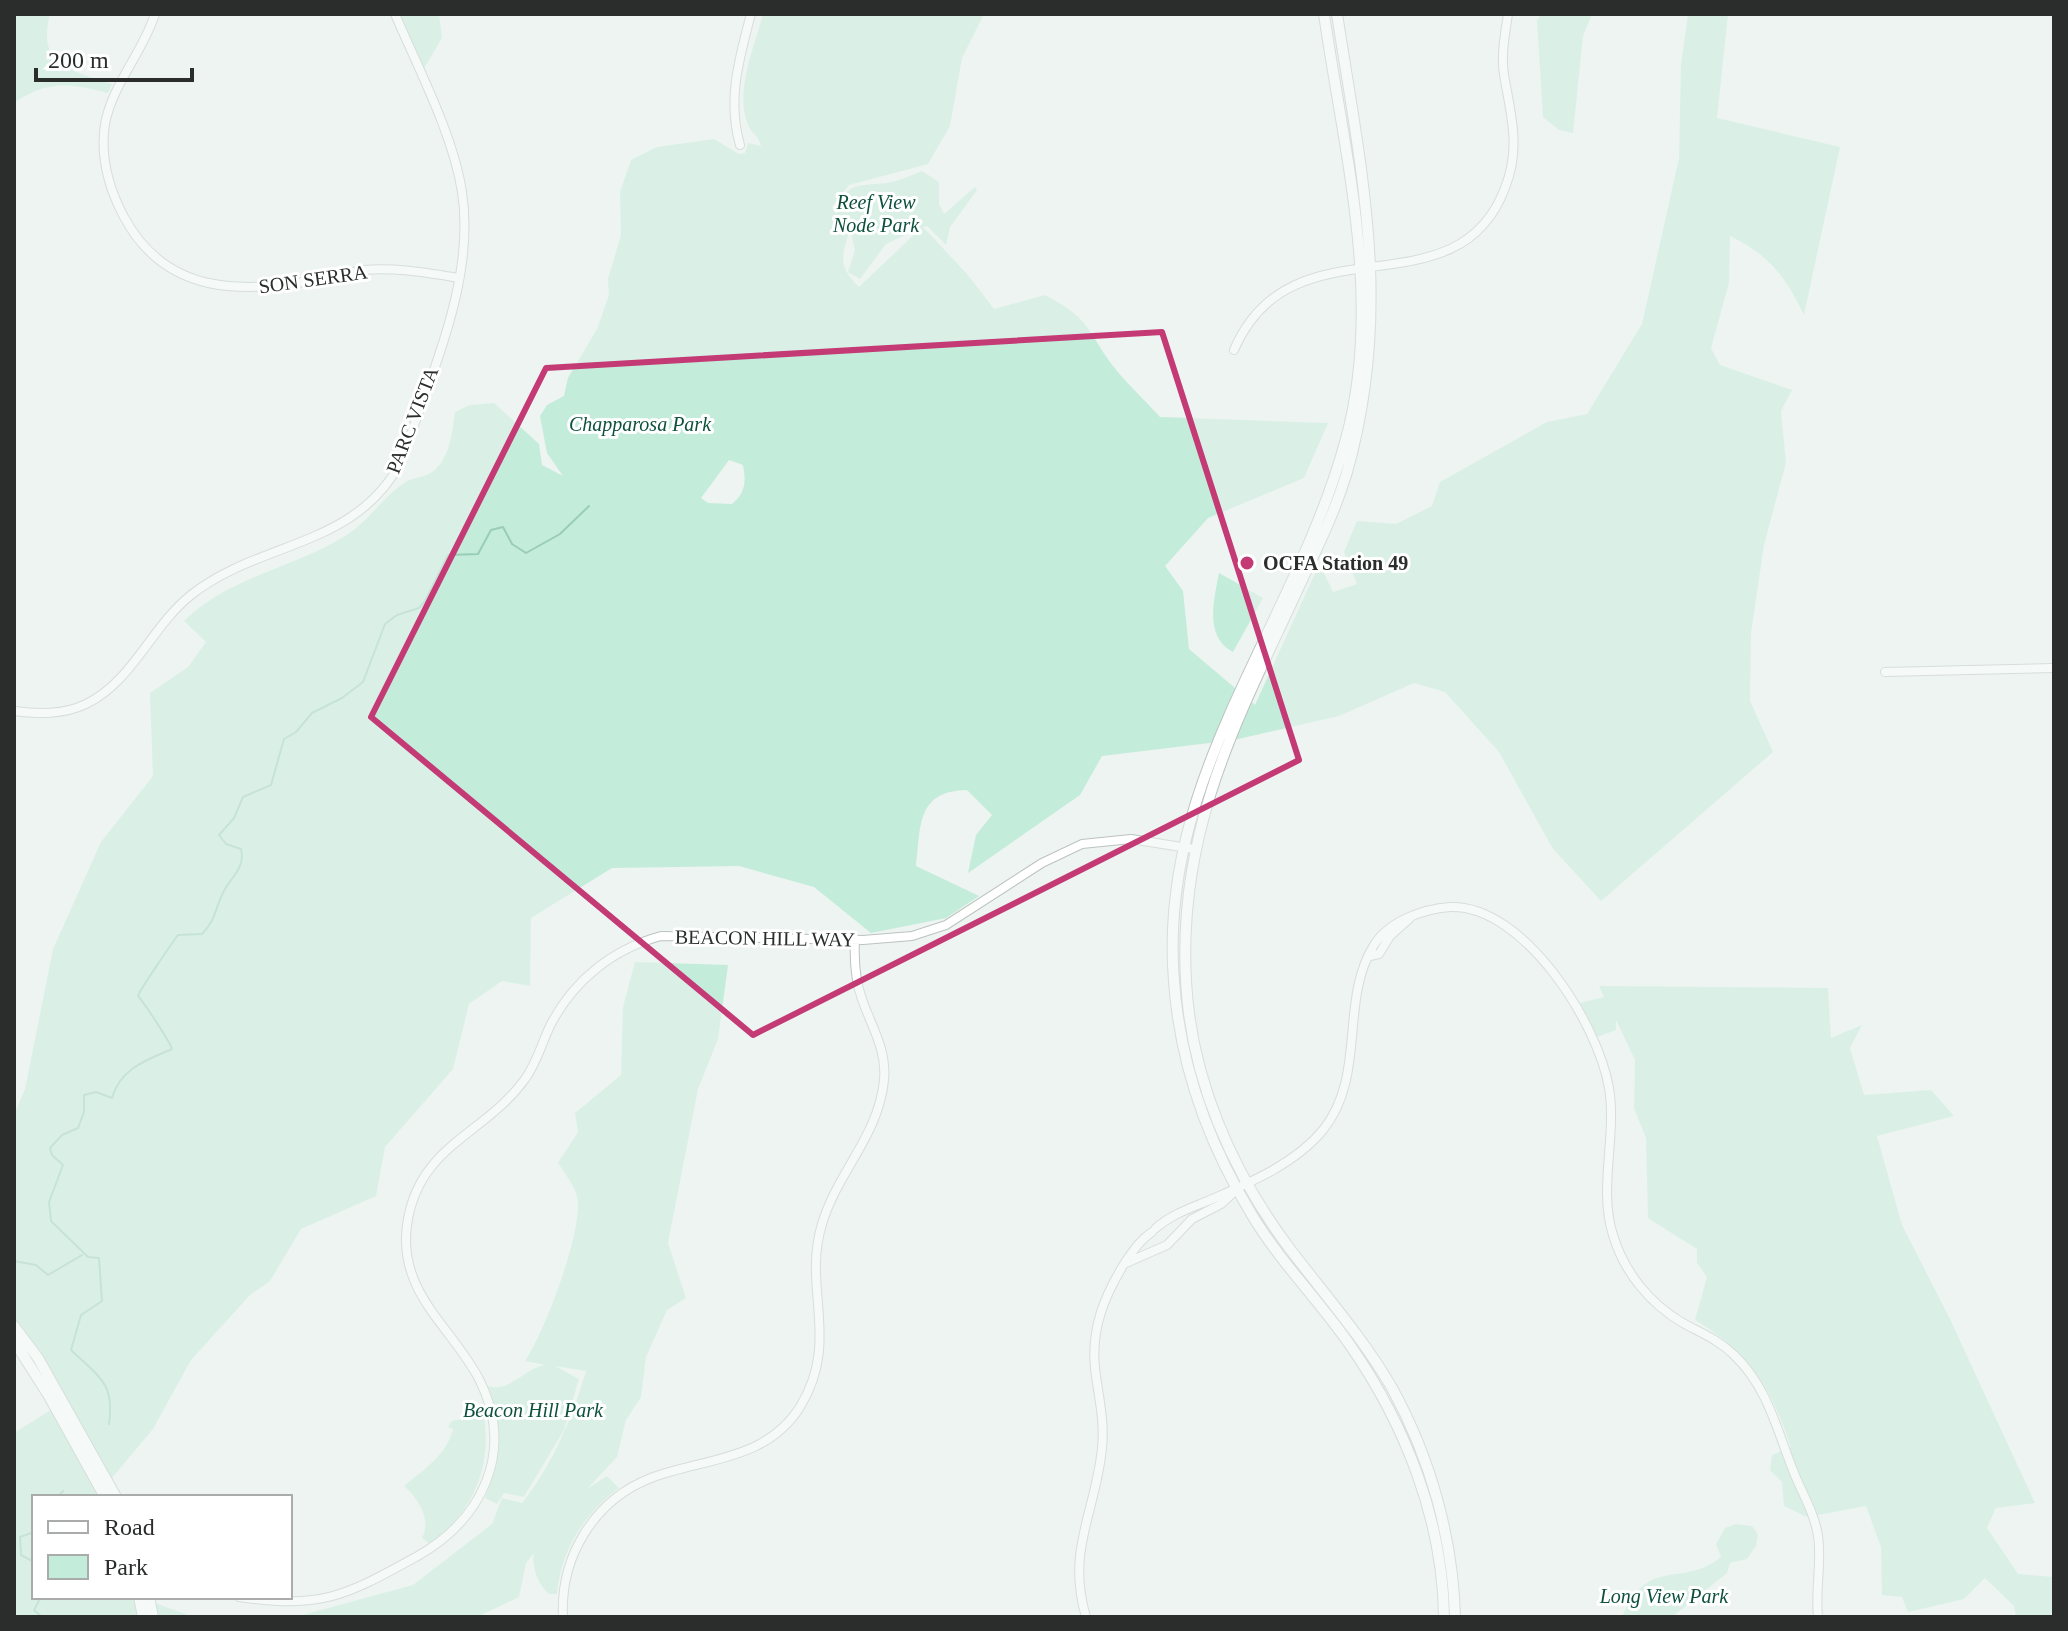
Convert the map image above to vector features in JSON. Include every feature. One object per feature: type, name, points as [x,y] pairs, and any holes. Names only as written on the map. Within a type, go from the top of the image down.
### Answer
[{"type":"main road","points":[[1324,14],[1367,267],[1372,350],[1359,425],[1333,512],[1228,743],[1206,802],[1194,849],[1185,929],[1189,1013],[1213,1109],[1242,1186],[1370,1354],[1410,1424],[1441,1514],[1449,1551],[1455,1617]]},
{"type":"main road","points":[[1337,14],[1370,227],[1361,341],[1351,415],[1340,458],[1305,550],[1212,752],[1181,846],[1173,948],[1181,1033],[1199,1106],[1271,1245],[1349,1344],[1399,1428],[1430,1516],[1440,1567],[1444,1617]]},
{"type":"main road","points":[[14,1326],[35,1354],[80,1440],[115,1495]]},
{"type":"main road","points":[[14,1341],[71,1424]]},
{"type":"main road","points":[[80,1440],[104,1495]]},
{"type":"street","name":"SON SERRA","points":[[155,14],[115,94],[106,122],[104,148],[107,176],[121,211],[132,231],[149,251],[185,275],[220,288],[278,286],[362,270],[413,271],[459,278]]},
{"type":"street","name":"PARC VISTA","points":[[14,711],[46,715],[86,704],[125,676],[162,622],[193,594],[341,524],[378,497],[402,460],[459,278],[464,228],[462,193],[454,159],[395,14]]},
{"type":"street","points":[[740,145],[733,105],[736,73],[751,14]]},
{"type":"street","points":[[1234,350],[1247,325],[1288,289],[1324,273],[1413,263],[1449,251],[1483,224],[1499,203],[1510,173],[1516,140],[1504,68],[1508,14]]},
{"type":"street","points":[[1885,672],[2054,668]]},
{"type":"street","name":"BEACON HILL WAY","points":[[257,1599],[316,1602],[350,1591],[444,1540],[478,1501],[494,1449],[490,1412],[478,1377],[429,1312],[412,1280],[406,1235],[408,1221],[415,1194],[433,1163],[498,1108],[525,1079],[551,1024],[586,976],[621,951],[661,936],[855,939],[912,936],[946,925],[1042,863],[1082,844],[1121,839],[1194,849]]},
{"type":"street","points":[[1125,1263],[1167,1245],[1192,1219],[1221,1204],[1242,1186],[1309,1144],[1340,1103],[1351,1067],[1360,977],[1370,956],[1379,954],[1390,936],[1411,918],[1424,912],[1461,907],[1494,917],[1531,949],[1579,1010],[1598,1050],[1609,1090],[1608,1202],[1612,1233],[1629,1271],[1647,1294],[1673,1316],[1733,1353],[1767,1398],[1815,1521],[1820,1550],[1818,1617]]},
{"type":"street","points":[[563,1617],[570,1562],[587,1527],[607,1506],[652,1478],[737,1456],[761,1444],[791,1418],[813,1381],[822,1336],[817,1261],[821,1226],[875,1121],[884,1079],[878,1034],[862,1001],[856,975],[855,939]]},
{"type":"street","points":[[1086,1617],[1077,1561],[1102,1448],[1102,1407],[1095,1369],[1097,1322],[1107,1292],[1132,1250],[1154,1230],[1180,1212],[1242,1186]]},
{"type":"highlighted area","points":[[1162,332],[1299,760],[753,1035],[371,717],[546,368]]},
{"type":"green space","points":[[14,14],[50,14],[47,32],[53,56],[71,70],[112,84],[108,93],[82,87],[48,87],[14,103]]},
{"type":"green space","points":[[400,14],[439,14],[442,38],[423,70]]},
{"type":"green space","points":[[763,14],[984,14],[962,58],[950,126],[928,164],[849,185],[832,207],[837,214],[850,189],[895,181],[922,171],[939,182],[939,204],[944,214],[975,187],[977,190],[950,227],[946,245],[927,226],[923,227],[968,275],[994,309],[1045,295],[1060,303],[1086,325],[1113,366],[1160,417],[1328,423],[1304,478],[1208,518],[1165,566],[1183,591],[1189,649],[1255,705],[1316,571],[1323,571],[1333,592],[1357,584],[1344,552],[1357,521],[1396,524],[1432,506],[1440,482],[1547,422],[1587,414],[1642,324],[1679,158],[1681,65],[1688,14],[1728,14],[1717,118],[1840,147],[1804,315],[1790,289],[1766,259],[1730,236],[1729,283],[1711,348],[1720,365],[1792,390],[1781,411],[1786,463],[1764,545],[1751,633],[1750,701],[1773,752],[1601,901],[1553,849],[1499,752],[1445,692],[1414,683],[1339,716],[1234,740],[1102,756],[1080,795],[968,873],[976,835],[992,815],[967,790],[938,797],[924,813],[916,866],[979,896],[946,918],[871,933],[814,887],[739,866],[612,868],[531,918],[530,986],[502,981],[469,1004],[453,1069],[385,1147],[376,1196],[301,1229],[270,1281],[250,1295],[191,1360],[153,1429],[98,1495],[32,1495],[32,1599],[144,1599],[193,1617],[14,1617],[14,1433],[65,1401],[14,1320],[14,1115],[25,1089],[53,949],[101,842],[153,776],[150,693],[188,667],[206,642],[184,621],[201,606],[241,583],[305,557],[345,536],[404,483],[432,472],[446,453],[455,412],[470,405],[494,403],[539,444],[542,465],[563,476],[547,453],[540,416],[547,405],[564,396],[568,378],[597,329],[609,295],[608,279],[621,235],[620,192],[631,160],[657,147],[714,139],[739,154],[745,153],[748,143],[761,146],[744,112],[747,69]],"holes":[[[922,227],[859,287],[847,273],[843,260],[850,229],[855,250],[848,272],[860,279],[886,244]],[[729,460],[743,465],[745,481],[732,504],[708,503],[701,498]]]},
{"type":"green space","points":[[1541,14],[1592,14],[1583,36],[1573,133],[1559,130],[1543,117],[1537,21]]},
{"type":"green space","points":[[1219,573],[1263,598],[1233,652],[1218,637],[1213,617]]},
{"type":"green space","name":"Beacon Hill Park","points":[[635,962],[728,965],[718,1039],[698,1089],[668,1243],[686,1298],[667,1310],[646,1357],[641,1397],[626,1420],[617,1457],[587,1489],[607,1476],[619,1488],[595,1509],[576,1534],[563,1563],[557,1594],[549,1594],[539,1580],[534,1553],[526,1563],[519,1597],[477,1617],[295,1617],[413,1585],[492,1524],[502,1498],[522,1503],[552,1456],[568,1423],[586,1371],[555,1366],[579,1379],[564,1430],[524,1497],[504,1493],[497,1504],[485,1498],[494,1470],[498,1442],[496,1415],[488,1386],[503,1386],[545,1365],[525,1361],[561,1280],[578,1211],[576,1192],[558,1163],[578,1132],[575,1113],[621,1075],[623,1007]]},
{"type":"green space","points":[[1599,986],[1828,988],[1831,1038],[1862,1025],[1850,1048],[1864,1095],[1931,1090],[1954,1116],[1877,1136],[1902,1225],[1949,1317],[2035,1503],[1996,1508],[1987,1528],[2018,1574],[2054,1577],[2054,1617],[2016,1617],[2014,1606],[1985,1578],[1964,1599],[1908,1612],[1902,1597],[1882,1595],[1881,1547],[1866,1506],[1807,1517],[1784,1506],[1782,1482],[1770,1470],[1772,1455],[1791,1447],[1775,1406],[1744,1359],[1695,1320],[1707,1277],[1697,1263],[1697,1249],[1648,1218],[1646,1138],[1634,1108],[1635,1060],[1616,1020],[1616,1030],[1597,1037],[1580,1003],[1604,997]]},
{"type":"green space","points":[[483,1411],[485,1450],[477,1486],[458,1518],[430,1544],[422,1538],[425,1524],[422,1510],[404,1486],[440,1454],[450,1438],[453,1429],[448,1427],[452,1421],[474,1417]]},
{"type":"green space","name":"Long View Park","points":[[1736,1524],[1752,1526],[1758,1534],[1756,1546],[1747,1559],[1730,1563],[1727,1573],[1672,1617],[1622,1617],[1643,1586],[1667,1575],[1707,1566],[1721,1557],[1716,1544],[1725,1528]]},
{"type":"waterway","points":[[109,1424],[110,1399],[103,1382],[71,1350],[81,1315],[102,1301],[99,1258],[88,1257],[51,1221],[49,1202],[63,1165],[52,1155],[50,1148],[62,1135],[78,1128],[84,1112],[84,1095],[96,1092],[112,1098],[128,1073],[172,1049],[138,996],[178,935],[202,934],[210,925],[242,856],[241,849],[226,844],[219,835],[234,818],[243,797],[271,785],[284,739],[296,732],[312,713],[342,698],[363,682],[385,624],[397,615],[419,608],[448,555],[478,554],[491,530],[503,527],[512,544],[526,553],[560,534],[589,506]]},
{"type":"waterway","points":[[14,1261],[36,1265],[48,1275],[82,1255]]},
{"type":"waterway","points":[[60,1495],[63,1491]]},
{"type":"waterway","points":[[32,1533],[20,1537],[21,1555],[32,1561]]},
{"type":"waterway","points":[[40,1599],[34,1610],[42,1617]]},
{"type":"place","name":"OCFA Station 49","points":[[1247,563]]},
{"type":"park label","name":"Reef View Node Park","points":[[876,214]]},
{"type":"park label","name":"Chapparosa Park","points":[[640,424]]}]
